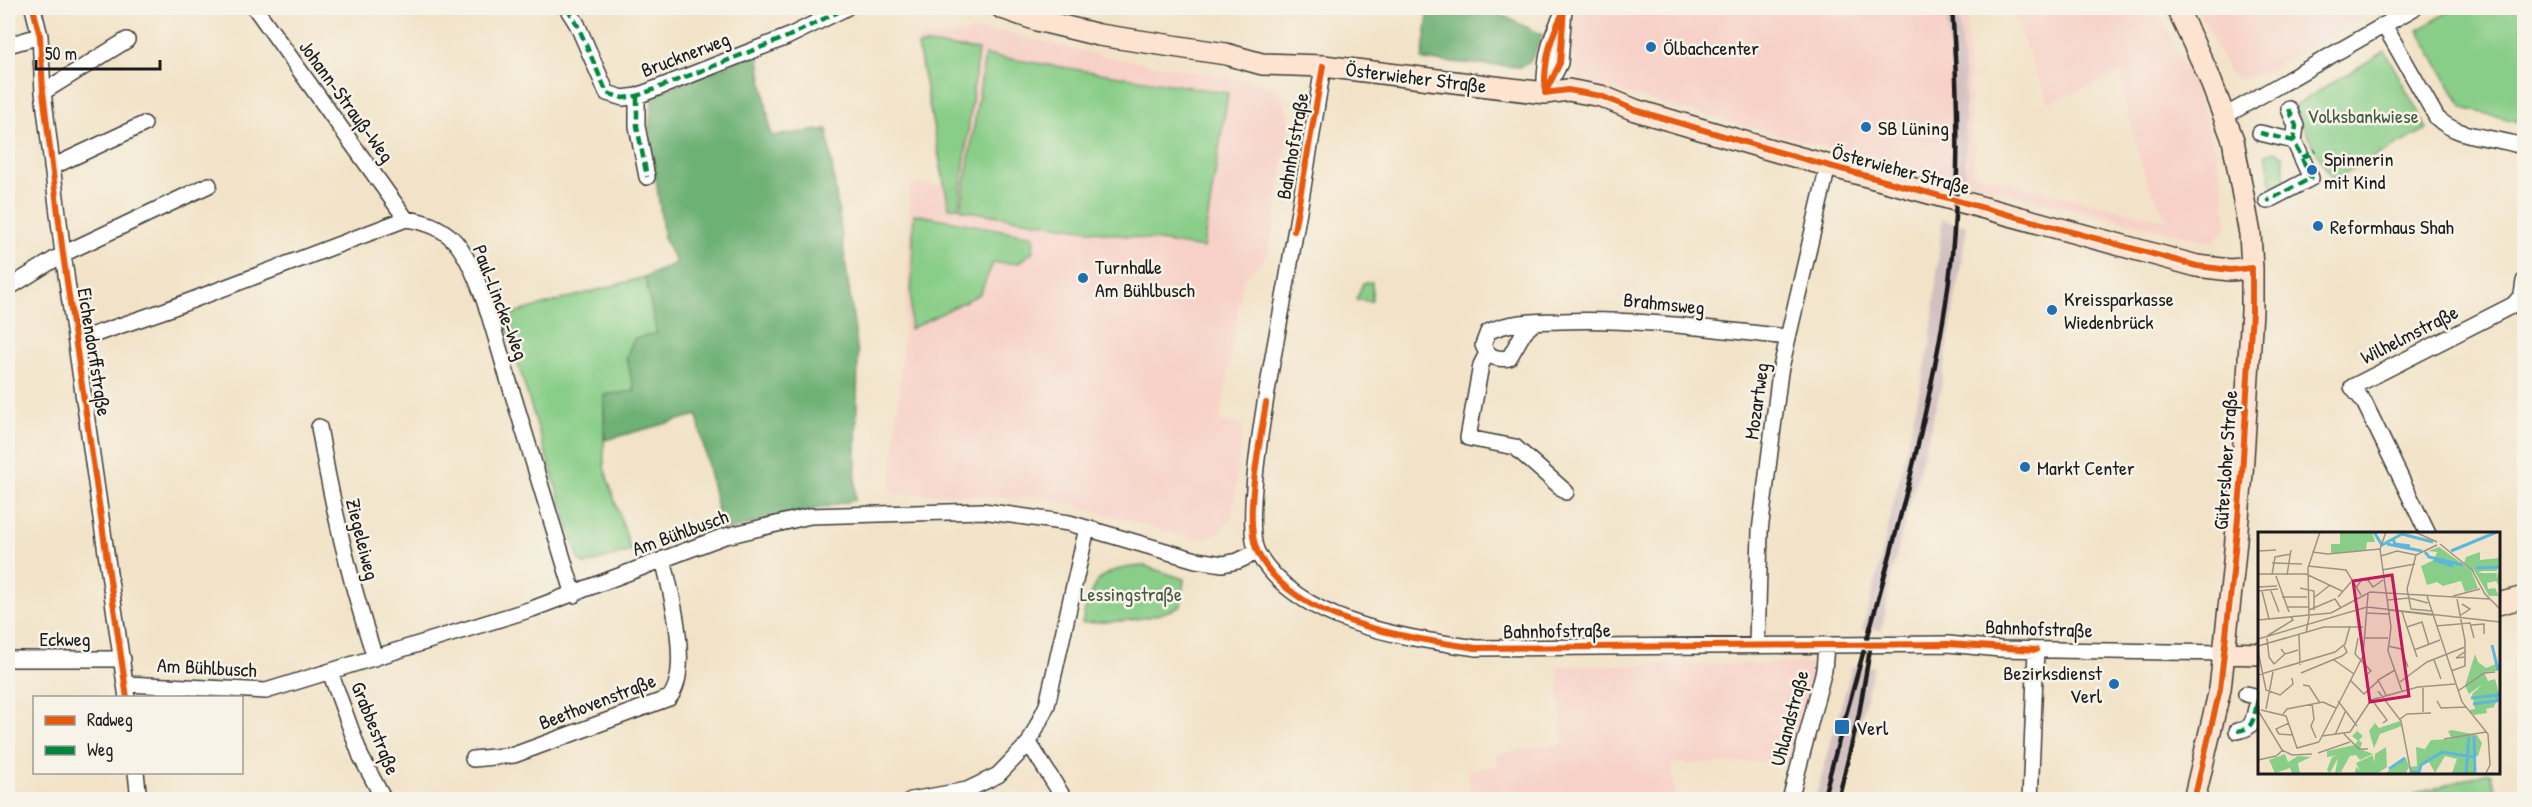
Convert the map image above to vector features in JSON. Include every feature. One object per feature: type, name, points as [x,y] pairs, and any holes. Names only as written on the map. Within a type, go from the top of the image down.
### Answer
[{"type":"street","name":"Johann-Strauß-Weg","points":[[255,8],[406,219]]},
{"type":"street","name":"Brucknerweg","points":[[567,8],[577,24],[607,93],[623,98],[637,96],[787,36],[846,8]]},
{"type":"street","name":"Österwieher Straße","points":[[1002,8],[1036,20],[1099,35],[1226,54],[1278,54],[1323,66],[1545,93],[1568,90],[1601,96],[1635,110],[1828,166],[2197,266],[2230,270],[2252,268]]},
{"type":"street","name":"Gütersloher Straße","points":[[2176,8],[2225,116],[2233,140],[2249,227],[2252,268],[2252,317],[2242,474],[2224,653],[2215,714],[2194,800]]},
{"type":"street","points":[[2225,116],[2414,8]]},
{"type":"street","name":"Eichendorffstraße","points":[[36,9],[43,92],[63,254],[78,340],[127,691]]},
{"type":"street","points":[[1545,93],[1560,63],[1564,9]]},
{"type":"street","points":[[2384,25],[2437,118],[2446,126],[2470,136],[2524,147]]},
{"type":"street","points":[[8,45],[40,36]]},
{"type":"street","points":[[43,92],[127,40]]},
{"type":"street","name":"Bahnhofstraße","points":[[1323,66],[1258,458],[1252,522],[1257,552],[1277,579],[1302,600],[1351,622],[1440,643],[1476,648],[1948,644],[2036,650],[2224,653]]},
{"type":"street","name":"Brucknerweg","points":[[637,96],[636,126],[647,177]]},
{"type":"street","points":[[2289,109],[2296,126],[2294,141]]},
{"type":"street","points":[[52,166],[144,124]]},
{"type":"street","points":[[2260,133],[2294,141],[2308,155],[2311,178],[2292,194],[2267,201]]},
{"type":"street","name":"Mozartweg","points":[[1757,646],[1760,531],[1780,372],[1828,166]]},
{"type":"street","points":[[8,288],[63,254],[209,185]]},
{"type":"street","points":[[78,340],[166,310],[406,219]]},
{"type":"street","name":"Paul-Lincke-Weg","points":[[406,219],[432,225],[446,232],[460,248],[470,270],[498,347],[574,595]]},
{"type":"street","name":"Wilhelmstraße","points":[[2427,532],[2364,402],[2352,387],[2513,305],[2522,295],[2524,281]]},
{"type":"street","name":"Brahmsweg","points":[[1566,492],[1515,447],[1468,438],[1481,365],[1486,353],[1483,345],[1488,332],[1501,326],[1535,322],[1616,319],[1788,337]]},
{"type":"street","points":[[1486,353],[1492,357],[1509,358],[1524,332],[1535,322]]},
{"type":"street","name":"Ziegeleiweg","points":[[319,427],[333,512],[356,600],[375,658]]},
{"type":"street","name":"Am Bühlbusch","points":[[127,691],[266,691],[574,595],[663,559],[739,532],[810,516],[983,511],[1047,519],[1087,528],[1196,560],[1223,564],[1238,561],[1257,552]]},
{"type":"street","points":[[911,800],[968,795],[999,775],[1029,743],[1047,705],[1087,528]]},
{"type":"street","name":"Beethovenstraße","points":[[473,759],[514,755],[669,698],[676,690],[679,650],[676,612],[663,559]]},
{"type":"street","points":[[2499,604],[2524,597]]},
{"type":"street","name":"Uhlandstraße","points":[[1790,800],[1824,670],[1826,646]]},
{"type":"street","points":[[2030,800],[2036,650]]},
{"type":"street","points":[[2224,653],[2258,654]]},
{"type":"street","name":"Eckweg","points":[[8,659],[123,659]]},
{"type":"street","name":"Grabbestraße","points":[[330,672],[361,757],[384,800]]},
{"type":"street","points":[[2237,731],[2247,729],[2252,725],[2256,700]]},
{"type":"street","points":[[1029,743],[1059,787],[1065,800]]},
{"type":"street","points":[[136,774],[139,800]]},
{"type":"shaded area","points":[[1576,8],[1945,8],[1952,80],[1951,181],[1578,81],[1571,37]]},
{"type":"shaded area","points":[[1945,8],[1958,8],[1965,84],[1965,183],[1951,181],[1952,80]]},
{"type":"shaded area","points":[[1958,8],[1966,8],[1974,174],[2168,221],[2145,176],[2129,120],[2122,73],[2049,103],[2010,8],[2157,8],[2197,94],[2219,162],[2228,227],[2213,242],[1965,183],[1965,84]]},
{"type":"shaded area","points":[[2196,8],[2352,8],[2358,19],[2263,73],[2239,80],[2229,72]]},
{"type":"shaded area","points":[[980,30],[1004,32],[1097,55],[1261,83],[1276,90],[1284,98],[1290,125],[1268,255],[1243,279],[1220,422],[1243,425],[1232,517],[1218,533],[1198,540],[1048,498],[891,493],[907,288],[910,184],[942,185],[916,41]]},
{"type":"shaded area","points":[[1942,219],[1967,226],[1941,388],[1892,571],[1882,630],[1862,630],[1876,580],[1930,346]]},
{"type":"shaded area","points":[[1809,663],[1816,674],[1791,761],[1672,764],[1675,795],[1653,800],[1472,799],[1468,770],[1498,766],[1496,754],[1563,744],[1557,666]]},
{"type":"shaded area","points":[[1874,666],[1841,799],[1815,799],[1852,667]]},
{"type":"green space","points":[[1429,8],[1487,8],[1543,35],[1529,63],[1520,67],[1422,60]]},
{"type":"green space","points":[[2455,8],[2524,8],[2524,123],[2463,108],[2418,30]]},
{"type":"green space","points":[[927,44],[978,50],[959,207],[949,208],[918,46]]},
{"type":"green space","name":"Volksbankwiese","points":[[2385,51],[2427,129],[2332,180],[2293,107]]},
{"type":"green space","points":[[758,53],[771,136],[827,129],[858,354],[855,500],[722,531],[697,415],[605,440],[604,395],[635,391],[626,357],[634,339],[657,333],[645,277],[676,263],[664,238],[649,127],[653,95]]},
{"type":"green space","points":[[985,55],[1228,93],[1203,248],[961,210]]},
{"type":"green space","points":[[2276,151],[2283,157],[2285,183],[2272,187],[2266,154]]},
{"type":"green space","points":[[914,214],[1034,236],[1033,251],[1018,263],[993,263],[980,294],[910,329]]},
{"type":"green space","points":[[645,277],[657,333],[636,391],[604,396],[604,467],[631,551],[585,565],[579,560],[503,316]]},
{"type":"green space","points":[[1372,282],[1372,301],[1356,300],[1363,283]]},
{"type":"green space","name":"Lessingstraße","points":[[1145,566],[1184,579],[1181,606],[1145,618],[1082,623],[1089,596],[1100,579],[1117,570]]},
{"type":"green space","points":[[2482,774],[2490,774],[2500,799],[2414,799],[2413,795]]},
{"type":"railway","points":[[1823,800],[1907,490],[1935,365],[1946,302],[1954,228],[1957,155],[1952,8]]},
{"type":"railway","points":[[1838,800],[1859,714],[1870,649]]},
{"type":"marked path","points":[[567,8],[577,24],[607,93],[623,98],[637,96],[787,37],[846,8]]},
{"type":"marked path","points":[[637,96],[637,126],[647,177]]},
{"type":"marked path","points":[[2289,109],[2296,126],[2294,141]]},
{"type":"marked path","points":[[2260,133],[2294,141],[2311,178],[2267,201]]},
{"type":"marked path","points":[[2302,158],[2315,151]]},
{"type":"marked path","points":[[2256,708],[2258,699]]},
{"type":"marked path","points":[[2237,731],[2249,727],[2256,708],[2258,709]]},
{"type":"cycle path","points":[[33,8],[40,36],[43,92],[63,254],[127,696]]},
{"type":"cycle path","points":[[1545,93],[1560,63],[1564,8]]},
{"type":"cycle path","points":[[1545,93],[1548,52],[1563,13]]},
{"type":"cycle path","points":[[1294,231],[1323,66]]},
{"type":"cycle path","points":[[1545,93],[1568,90],[1601,96],[1635,110],[1775,151],[2197,266],[2230,270],[2252,268],[2252,311],[2242,474],[2233,572],[2220,689],[2194,800]]},
{"type":"cycle path","points":[[1266,403],[1252,501],[1254,539],[1258,553],[1274,576],[1297,596],[1324,611],[1354,623],[1418,639],[1476,648],[1948,644],[2036,650]]},
{"type":"place","name":"Ölbachcenter","points":[[1651,47]]},
{"type":"place","name":"SB Lüning","points":[[1866,127]]},
{"type":"place","name":"Spinnerin mit Kind","points":[[2312,170]]},
{"type":"place","name":"Reformhaus Shah","points":[[2318,226]]},
{"type":"place","name":"Turnhalle Am Bühlbusch","points":[[1083,278]]},
{"type":"place","name":"Kreissparkasse Wiedenbrück","points":[[2052,310]]},
{"type":"place","name":"Markt Center","points":[[2025,467]]},
{"type":"place","name":"Bezirksdienst Verl","points":[[2114,684]]},
{"type":"place","name":"Verl","points":[[1842,727]]}]
